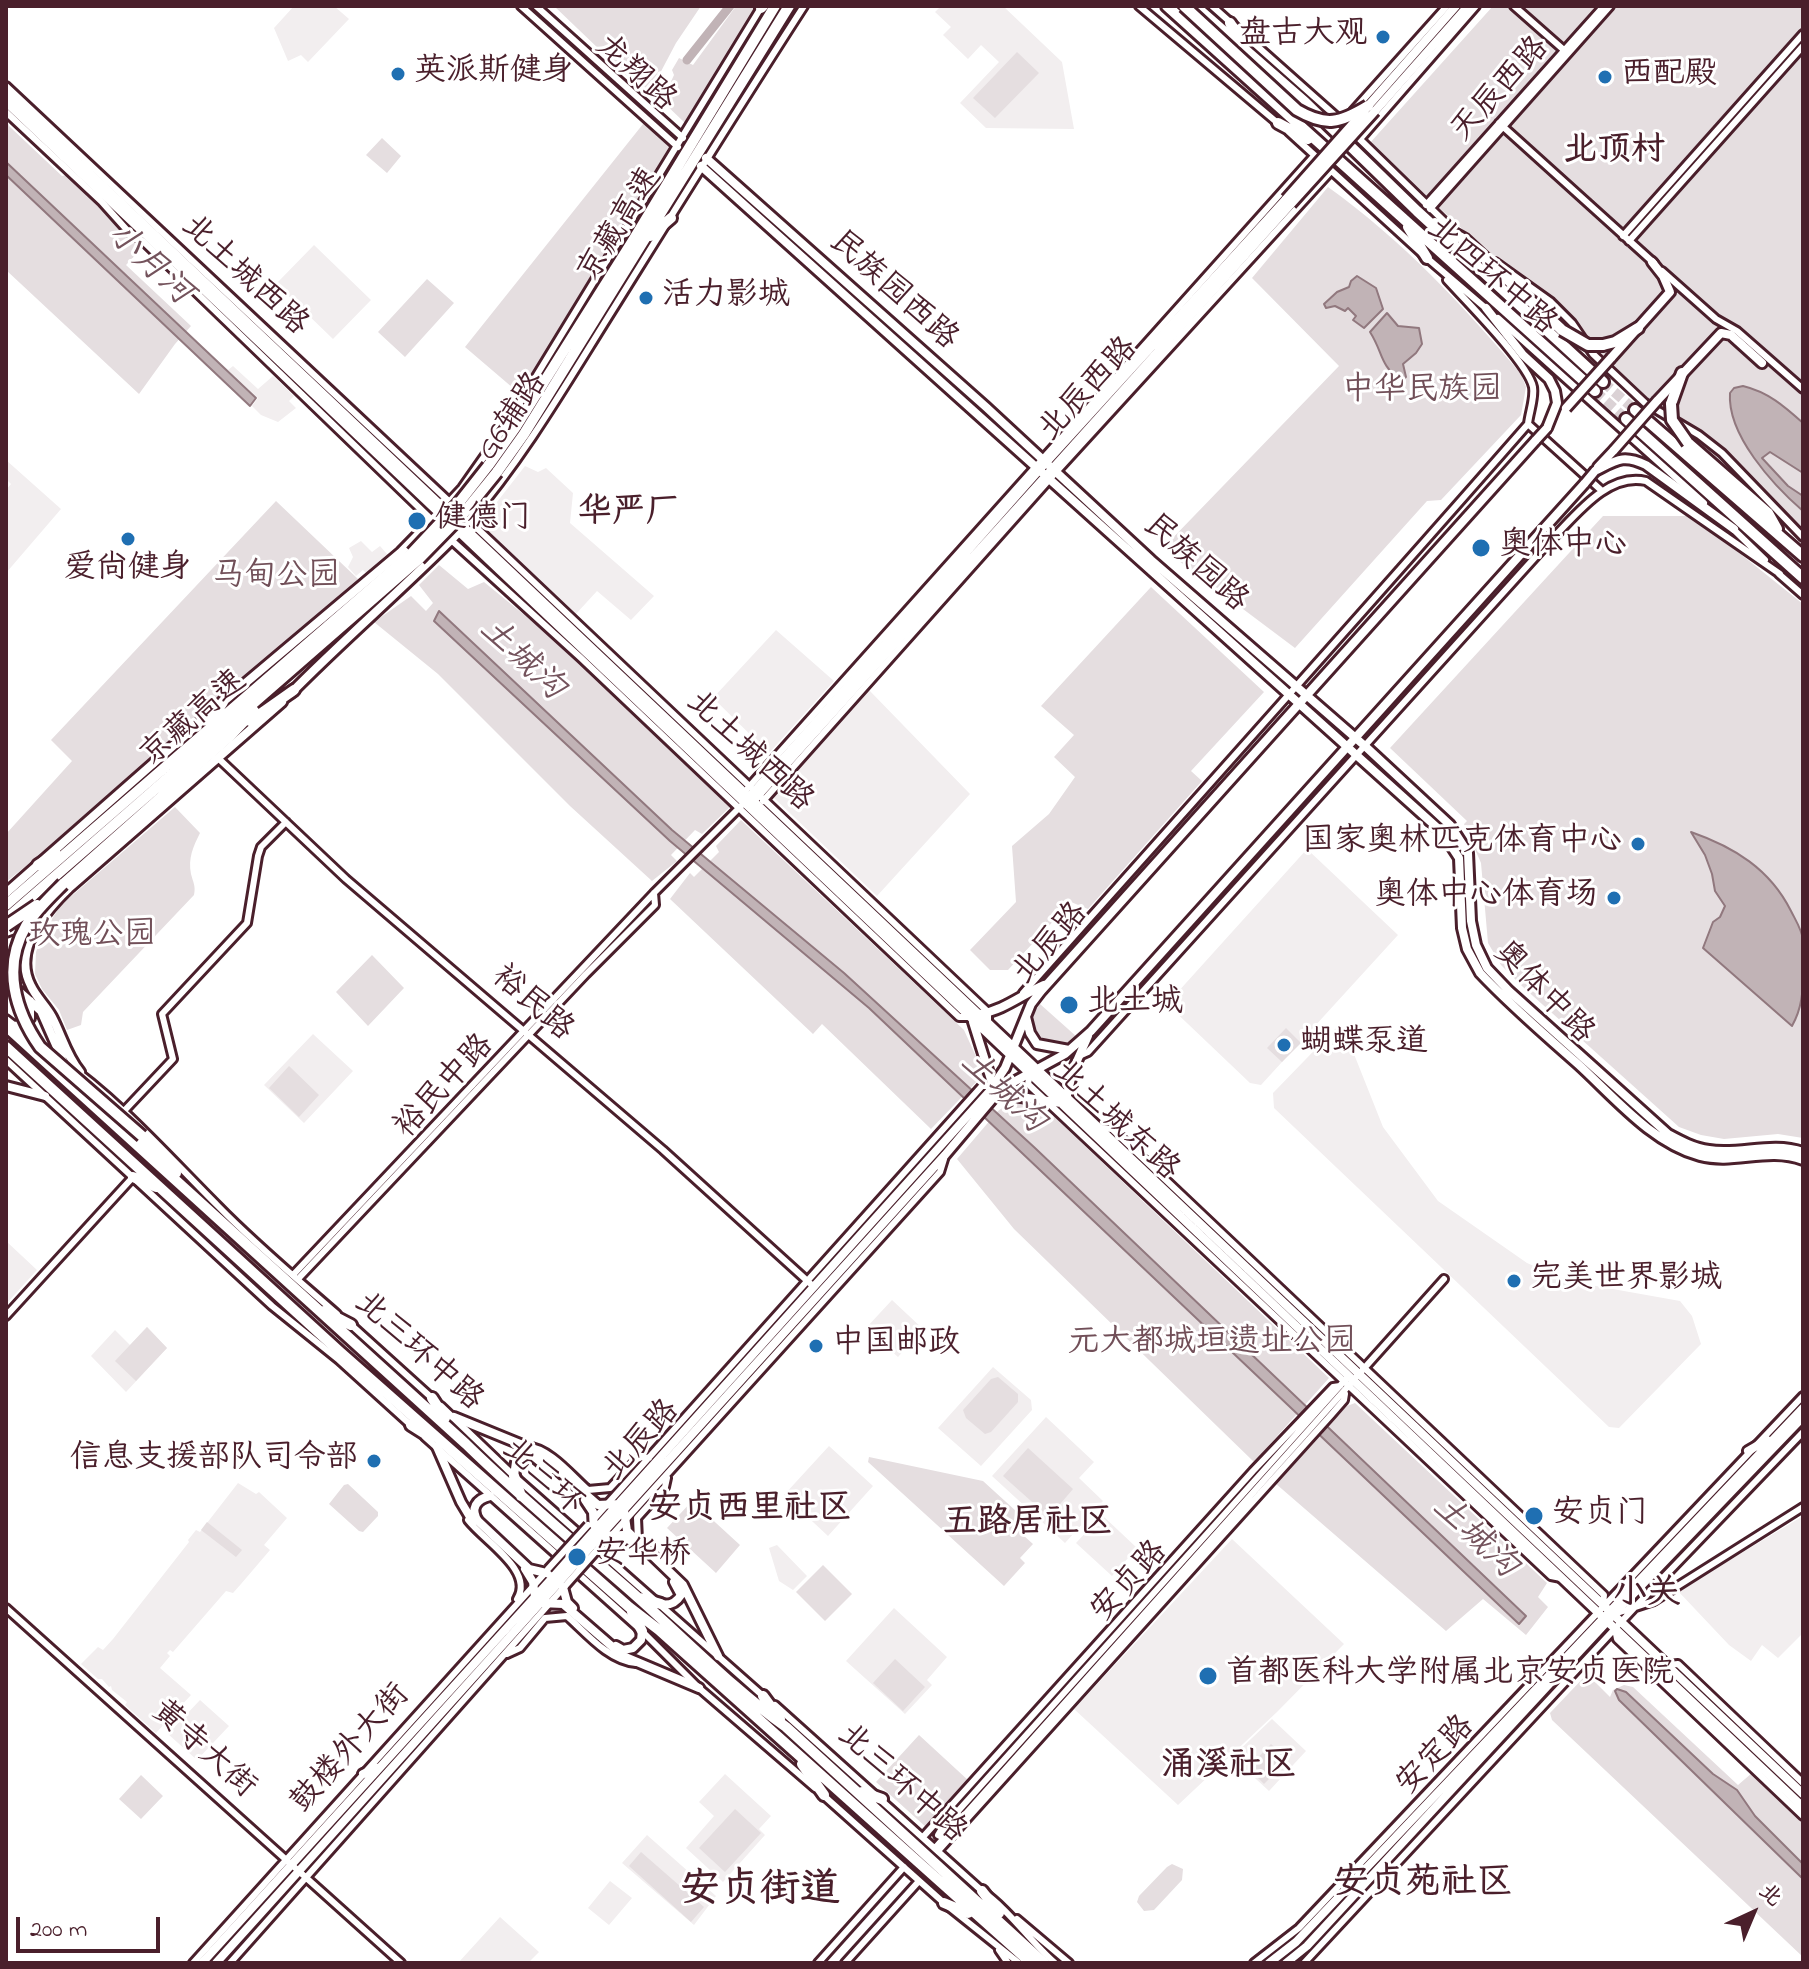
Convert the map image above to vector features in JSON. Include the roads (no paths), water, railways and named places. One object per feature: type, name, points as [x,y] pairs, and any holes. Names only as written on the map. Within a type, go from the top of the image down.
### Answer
[{"type":"highway","name":"京藏高速","points":[[492,469],[775,6]]},
{"type":"highway","name":"京藏高速","points":[[492,469],[524,434],[789,6]]},
{"type":"highway","points":[[757,61],[797,6]]},
{"type":"highway","points":[[1159,6],[1185,22]]},
{"type":"highway","name":"北四环中路","points":[[1167,6],[1595,391]]},
{"type":"highway","points":[[1184,6],[1297,110],[1309,117],[1333,122],[1371,109]]},
{"type":"highway","name":"北四环中路","points":[[1195,6],[1424,208],[1603,382]]},
{"type":"highway","points":[[1230,23],[1248,52]]},
{"type":"highway","points":[[714,144],[723,114]]},
{"type":"highway","points":[[1278,123],[1323,147]]},
{"type":"highway","points":[[1424,208],[1465,240],[1562,330],[1588,345],[1615,342],[1638,328]]},
{"type":"highway","points":[[643,243],[671,218]]},
{"type":"highway","points":[[1403,218],[1427,258]]},
{"type":"highway","points":[[1682,373],[1671,404],[1672,420],[1688,443],[1768,513],[1782,538]]},
{"type":"highway","points":[[1635,410],[1803,553]]},
{"type":"highway","points":[[1626,419],[1803,578]]},
{"type":"highway","points":[[415,556],[463,514],[492,469]]},
{"type":"highway","points":[[1776,553],[1803,571]]},
{"type":"highway","name":"京藏高速","points":[[7,923],[20,907],[297,666],[415,556]]},
{"type":"highway","name":"京藏高速","points":[[6,905],[202,733],[415,556]]},
{"type":"highway","points":[[218,1219],[142,1136],[40,1047],[29,1032],[16,1001],[12,974],[25,928],[36,912],[229,737],[297,666]]},
{"type":"highway","points":[[229,737],[294,690]]},
{"type":"highway","points":[[202,733],[223,702]]},
{"type":"highway","points":[[38,865],[85,836]]},
{"type":"highway","points":[[20,907],[66,886]]},
{"type":"highway","points":[[7,923],[66,886]]},
{"type":"highway","name":"北三环","points":[[8,1023],[522,1498],[638,1597],[762,1710],[786,1727],[1039,1959]]},
{"type":"highway","name":"北三环","points":[[6,1047],[301,1315],[982,1920],[1039,1959]]},
{"type":"highway","points":[[133,1177],[165,1191]]},
{"type":"highway","points":[[307,1301],[351,1325]]},
{"type":"highway","points":[[301,1315],[339,1360]]},
{"type":"highway","points":[[432,1398],[466,1444]]},
{"type":"highway","points":[[411,1425],[456,1452]]},
{"type":"highway","points":[[514,1476],[522,1498]]},
{"type":"highway","points":[[490,1496],[509,1501]]},
{"type":"highway","points":[[638,1597],[661,1604]]},
{"type":"highway","points":[[629,1607],[642,1631]]},
{"type":"highway","points":[[763,1696],[786,1727]]},
{"type":"highway","points":[[794,1753],[824,1795]]},
{"type":"highway","points":[[853,1789],[882,1799]]},
{"type":"highway","points":[[982,1891],[1005,1926]]},
{"type":"highway","points":[[944,1903],[982,1920]]},
{"type":"main road","name":"北辰西路","points":[[1371,109],[1456,6]]},
{"type":"main road","name":"北辰西路","points":[[751,798],[798,738],[1046,469],[1098,406],[1165,334],[1194,312],[1371,109],[1468,6]]},
{"type":"main road","name":"北土城西路","points":[[11,94],[19,106],[440,512]]},
{"type":"main road","name":"北土城西路","points":[[6,102],[440,512]]},
{"type":"main road","name":"民族园西路","points":[[704,162],[1046,469]]},
{"type":"main road","name":"北辰西路","points":[[751,798],[1197,297],[1289,201]]},
{"type":"main road","name":"北辰路","points":[[622,1507],[814,1287],[992,1091],[1031,1004],[1049,983],[1668,296],[1670,288],[1652,262]]},
{"type":"main road","points":[[1184,302],[1197,297]]},
{"type":"main road","points":[[1194,312],[1208,306]]},
{"type":"main road","points":[[1486,308],[1523,355],[1549,379],[1557,403],[1547,428]]},
{"type":"main road","name":"北辰路","points":[[992,1091],[1069,1050],[1090,1032],[1715,337],[1721,333],[1731,335],[1762,363]]},
{"type":"main road","points":[[1165,334],[1167,351]]},
{"type":"main road","points":[[1084,414],[1098,406]]},
{"type":"main road","points":[[1595,471],[1620,459],[1632,458],[1734,529]]},
{"type":"main road","name":"民族园路","points":[[1046,469],[1352,743]]},
{"type":"main road","points":[[440,512],[460,531]]},
{"type":"main road","name":"G6辅路","points":[[6,893],[223,702],[401,552],[440,512]]},
{"type":"main road","name":"北土城西路","points":[[460,531],[751,798],[1012,1050]]},
{"type":"main road","name":"G6辅路","points":[[40,919],[66,886],[272,712],[460,531]]},
{"type":"main road","name":"奥体中路","points":[[1352,743],[1366,747],[1450,825],[1468,853],[1471,921],[1476,945],[1487,968],[1509,991],[1668,1134],[1710,1151],[1769,1146],[1803,1152]]},
{"type":"main road","name":"奥体中路","points":[[1352,743],[1358,756],[1442,832],[1459,858],[1462,928],[1467,949],[1480,973],[1509,1002],[1662,1139],[1704,1157],[1738,1158],[1764,1153],[1803,1160]]},
{"type":"main road","name":"北土城西路","points":[[751,798],[979,1017]]},
{"type":"main road","points":[[7,923],[40,919],[27,953],[27,976],[54,1021],[68,1057],[80,1072]]},
{"type":"main road","points":[[6,980],[30,1000],[47,1022],[63,1061]]},
{"type":"main road","points":[[979,1017],[1002,1009],[1022,994],[1049,983]]},
{"type":"main road","points":[[8,1023],[22,1025],[30,1018],[30,1000]]},
{"type":"main road","points":[[1026,1016],[1030,1033],[1037,1044],[1069,1050]]},
{"type":"main road","points":[[979,1017],[1034,1071]]},
{"type":"main road","points":[[979,1017],[992,1091],[1047,1101],[1064,1099],[1090,1032]]},
{"type":"main road","name":"北土城东路","points":[[1034,1071],[1167,1192]]},
{"type":"main road","points":[[6,1086],[45,1096]]},
{"type":"main road","name":"北土城东路","points":[[1064,1099],[1101,1128],[1167,1192],[1351,1380],[1561,1578],[1606,1613]]},
{"type":"main road","name":"北辰路","points":[[599,1532],[945,1155],[971,1111]]},
{"type":"main road","name":"北土城东路","points":[[1351,1380],[1430,1440],[1803,1807]]},
{"type":"main road","name":"安定路","points":[[1269,1963],[1296,1942],[1803,1408]]},
{"type":"main road","points":[[454,1417],[525,1446],[544,1458],[591,1500],[606,1506],[622,1507],[630,1537],[683,1585],[718,1656]]},
{"type":"main road","name":"安定路","points":[[1286,1963],[1307,1946],[1606,1613],[1803,1417]]},
{"type":"main road","points":[[1428,1428],[1430,1440]]},
{"type":"main road","points":[[1748,1451],[1778,1434]]},
{"type":"main road","points":[[437,1447],[473,1522],[527,1571],[538,1600],[563,1604],[623,1656],[699,1688]]},
{"type":"main road","points":[[514,1476],[516,1462],[533,1456],[588,1503],[599,1532]]},
{"type":"main road","points":[[490,1496],[475,1504],[474,1514],[529,1569],[556,1578],[567,1602],[623,1650],[633,1648],[641,1640],[642,1631]]},
{"type":"main road","points":[[556,1578],[599,1532]]},
{"type":"main road","points":[[599,1532],[623,1535],[679,1587],[681,1595],[678,1600],[668,1606],[661,1604]]},
{"type":"main road","name":"鼓楼外大街","points":[[202,1963],[296,1867],[556,1578]]},
{"type":"main road","name":"鼓楼外大街","points":[[216,1963],[395,1751],[538,1600]]},
{"type":"main road","name":"北土城东路","points":[[1619,1625],[1668,1665],[1803,1794]]},
{"type":"main road","points":[[395,1751],[400,1733]]},
{"type":"main road","points":[[363,1774],[382,1766]]},
{"type":"street","name":"龙翔路","points":[[521,6],[678,147]]},
{"type":"street","name":"龙翔路","points":[[536,6],[683,138]]},
{"type":"street","name":"G6辅路","points":[[460,531],[530,440],[671,218],[714,144],[804,6]]},
{"type":"street","name":"北四环中路","points":[[1139,6],[1278,123],[1734,529],[1803,595]]},
{"type":"street","name":"北四环中路","points":[[1212,6],[1360,139],[1424,208]]},
{"type":"street","points":[[1343,123],[1447,6]]},
{"type":"street","points":[[1360,139],[1476,6]]},
{"type":"street","points":[[1514,6],[1566,52]]},
{"type":"street","name":"天辰西路","points":[[1424,208],[1607,6]]},
{"type":"street","name":"G6辅路","points":[[440,512],[462,488],[507,424],[762,7]]},
{"type":"street","points":[[1626,238],[1803,34]]},
{"type":"street","points":[[1626,238],[1803,46]]},
{"type":"street","name":"北土城西路","points":[[6,86],[440,512]]},
{"type":"street","name":"北土城西路","points":[[6,112],[332,421],[440,512]]},
{"type":"street","points":[[1501,125],[1716,319],[1737,331],[1803,389]]},
{"type":"street","name":"北辰西路","points":[[1046,469],[1084,414],[1165,334],[1184,302],[1314,156]]},
{"type":"street","name":"北辰西路","points":[[1046,469],[1167,351],[1331,171]]},
{"type":"street","points":[[1298,175],[1314,189]]},
{"type":"street","name":"北四环中路","points":[[1465,240],[1551,302],[1572,323],[1609,371],[1645,403],[1699,435],[1722,453],[1803,537]]},
{"type":"street","points":[[1427,258],[1483,317],[1528,376],[1534,389],[1528,424],[1602,491]]},
{"type":"street","points":[[1762,363],[1774,364]]},
{"type":"street","name":"北辰路","points":[[1022,994],[1294,692],[1528,424]]},
{"type":"street","points":[[1079,1056],[1088,1052],[1548,543],[1602,491],[1632,478],[1646,481],[1780,574]]},
{"type":"street","points":[[462,488],[485,502]]},
{"type":"street","points":[[440,512],[460,531]]},
{"type":"street","name":"北土城西路","points":[[460,531],[751,798]]},
{"type":"street","points":[[418,535],[438,555]]},
{"type":"street","name":"裕民路","points":[[218,758],[346,879],[527,1032],[814,1287]]},
{"type":"street","name":"北辰西路","points":[[705,843],[751,798]]},
{"type":"street","points":[[124,1111],[173,1059],[162,1014],[247,923],[261,847],[286,822]]},
{"type":"street","name":"裕民中路","points":[[296,1277],[654,893],[705,843]]},
{"type":"street","name":"北三环中路","points":[[8,1023],[80,1072],[124,1111],[218,1207],[454,1417],[514,1476],[882,1799],[982,1891],[1003,1906],[1039,1959],[1055,1963]]},
{"type":"street","name":"北三环中路","points":[[6,1060],[272,1306],[339,1360],[642,1631],[699,1688],[944,1903],[1019,1963]]},
{"type":"street","name":"北土城东路","points":[[1034,1071],[1028,1084],[1351,1380],[1428,1428],[1604,1595],[1606,1613]]},
{"type":"street","name":"北辰路","points":[[599,1532],[606,1506],[806,1280],[971,1111]]},
{"type":"street","name":"北辰路","points":[[599,1532],[624,1523],[940,1172],[945,1155]]},
{"type":"street","points":[[6,1316],[133,1177]]},
{"type":"street","points":[[1305,1430],[1444,1279]]},
{"type":"street","points":[[1325,1409],[1333,1387],[1351,1380]]},
{"type":"street","name":"安定路","points":[[1606,1613],[1748,1451],[1803,1396]]},
{"type":"street","name":"安贞路","points":[[937,1850],[1325,1409]]},
{"type":"street","name":"安贞路","points":[[937,1850],[943,1831],[1013,1751],[1305,1430]]},
{"type":"street","name":"安贞路","points":[[923,1837],[1279,1444],[1305,1430]]},
{"type":"street","points":[[1304,1963],[1635,1607],[1803,1432]]},
{"type":"street","points":[[1279,1444],[1292,1441]]},
{"type":"street","points":[[525,1446],[535,1447],[547,1454],[588,1490],[610,1488],[639,1457],[649,1458]]},
{"type":"street","points":[[669,1473],[665,1487],[637,1518],[638,1540],[692,1591],[694,1604]]},
{"type":"street","points":[[461,1502],[471,1524],[518,1570],[520,1594],[486,1638]]},
{"type":"street","points":[[1254,1963],[1299,1928],[1338,1884],[1606,1613],[1654,1601],[1803,1507]]},
{"type":"street","points":[[556,1578],[599,1532]]},
{"type":"street","name":"鼓楼外大街","points":[[193,1963],[296,1867],[504,1656],[551,1602],[556,1578],[533,1585],[363,1774],[296,1867],[230,1963]]},
{"type":"street","name":"黄寺大街","points":[[6,1608],[401,1963]]},
{"type":"street","points":[[504,1656],[520,1648],[545,1618],[567,1616],[624,1663],[644,1664]]},
{"type":"street","points":[[1619,1625],[1617,1639],[1803,1816]]},
{"type":"street","points":[[1090,1653],[1092,1663]]},
{"type":"street","points":[[1668,1665],[1678,1664],[1803,1783]]},
{"type":"street","points":[[998,1754],[1013,1751]]},
{"type":"street","name":"安贞路","points":[[943,1831],[1022,1754]]},
{"type":"street","points":[[943,1831],[949,1809]]},
{"type":"street","points":[[818,1963],[904,1867]]},
{"type":"street","points":[[1338,1884],[1357,1877]]},
{"type":"street","points":[[845,1963],[919,1881]]},
{"type":"street","points":[[1003,1906],[1069,1963]]},
{"type":"street","points":[[995,1943],[1008,1963]]},
{"type":"waterway","name":"小月河","points":[[687,60],[730,6]]},
{"type":"tunnel","points":[[1603,382],[1635,410]]},
{"type":"tunnel","points":[[1595,391],[1626,419]]},
{"type":"place","name":"盘古大观","points":[[1383,37]]},
{"type":"place","name":"英派斯健身","points":[[398,74]]},
{"type":"place","name":"西配殿","points":[[1605,77]]},
{"type":"place","name":"活力影城","points":[[646,298]]},
{"type":"place","name":"健德门","points":[[417,521]]},
{"type":"place","name":"爱尚健身","points":[[128,539]]},
{"type":"place","name":"奥体中心","points":[[1481,548]]},
{"type":"place","name":"国家奥林匹克体育中心","points":[[1638,844]]},
{"type":"place","name":"奥体中心体育场","points":[[1614,898]]},
{"type":"place","name":"北土城","points":[[1069,1005]]},
{"type":"place","name":"蝴蝶泵道","points":[[1284,1045]]},
{"type":"place","name":"完美世界影城","points":[[1514,1281]]},
{"type":"place","name":"中国邮政","points":[[816,1346]]},
{"type":"place","name":"信息支援部队司令部","points":[[374,1461]]},
{"type":"place","name":"安贞门","points":[[1534,1516]]},
{"type":"place","name":"安华桥","points":[[577,1557]]},
{"type":"place","name":"首都医科大学附属北京安贞医院","points":[[1208,1676]]},
{"type":"district","name":"北顶村","points":[[1614,153]]},
{"type":"district","name":"华严厂","points":[[629,515]]},
{"type":"district","name":"安贞西里社区","points":[[750,1511]]},
{"type":"district","name":"五路居社区","points":[[1028,1525]]},
{"type":"district","name":"小关","points":[[1647,1596]]},
{"type":"district","name":"涌溪社区","points":[[1229,1768]]},
{"type":"district","name":"安贞苑社区","points":[[1423,1886]]},
{"type":"district","name":"安贞街道","points":[[760,1893]]},
{"type":"park label","name":"中华民族园","points":[[1422,393]]},
{"type":"park label","name":"马甸公园","points":[[276,579]]},
{"type":"park label","name":"玫瑰公园","points":[[92,938]]},
{"type":"park label","name":"元大都城垣遗址公园","points":[[1212,1345]]},
{"type":"water label","name":"土城沟","points":[[520,661]]},
{"type":"water label","name":"土城沟","points":[[1001,1094]]},
{"type":"water label","name":"土城沟","points":[[1473,1539]]}]
